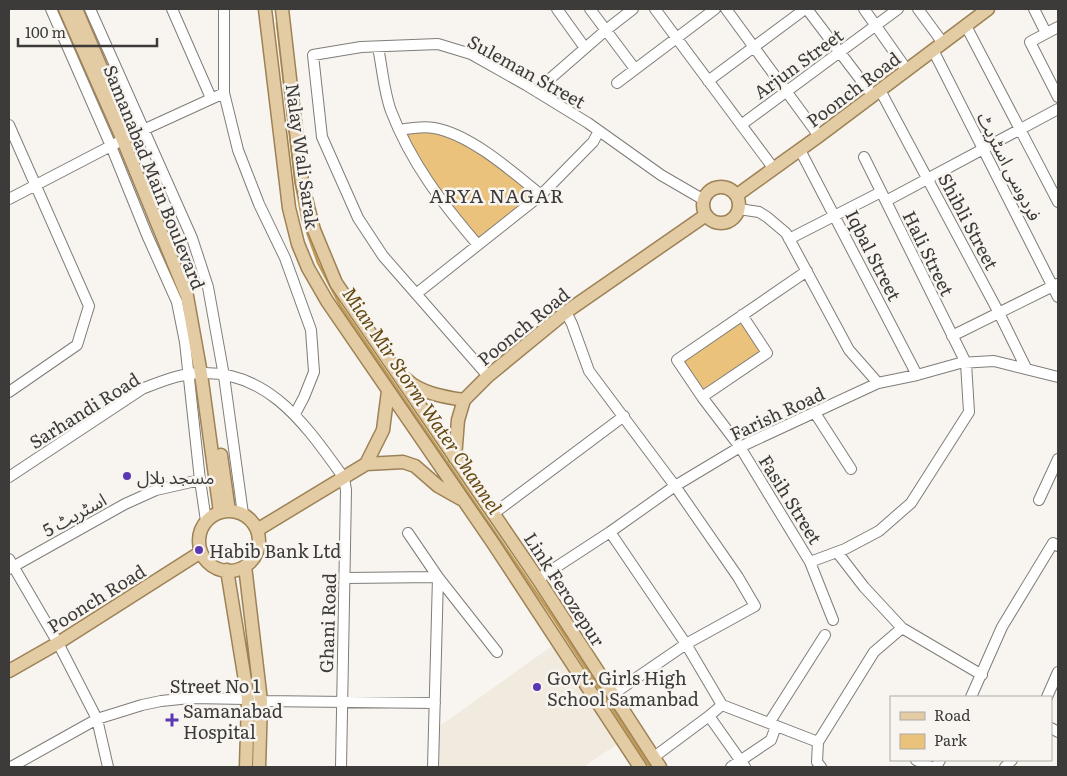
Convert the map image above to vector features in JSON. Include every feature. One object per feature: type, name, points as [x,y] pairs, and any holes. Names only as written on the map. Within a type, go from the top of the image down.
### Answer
[{"type":"main road","name":"Samanabad Main Boulevard","points":[[65,9],[184,288],[190,312],[224,511]]},
{"type":"main road","name":"Samanabad Main Boulevard","points":[[76,9],[122,141]]},
{"type":"main road","name":"Nalay Wali Sarak","points":[[265,9],[289,208],[298,244],[308,268],[327,301],[463,500]]},
{"type":"main road","name":"Nalay Wali Sarak","points":[[282,9],[293,89],[302,183],[314,230],[336,283],[397,370],[455,458]]},
{"type":"main road","name":"Poonch Road","points":[[737,195],[966,26],[984,10]]},
{"type":"main road","points":[[716,187],[728,187],[737,195],[740,204],[736,216],[724,223],[717,223],[706,215],[703,205],[704,200],[710,190],[716,187]]},
{"type":"main road","name":"Poonch Road","points":[[464,400],[488,376],[566,312],[706,215]]},
{"type":"main road","points":[[397,370],[409,382],[426,391],[444,397],[464,400],[458,420],[455,458]]},
{"type":"main road","points":[[366,464],[383,430],[388,391]]},
{"type":"main road","name":"Link Ferozepur","points":[[455,458],[538,579],[654,757]]},
{"type":"main road","points":[[257,530],[366,464],[403,462],[415,466],[438,486],[463,500]]},
{"type":"main road","name":"Link Ferozepur","points":[[463,500],[640,767]]},
{"type":"main road","points":[[224,511],[243,514],[249,518],[257,530],[259,540],[257,550],[245,566],[236,570],[227,570],[212,565],[201,552],[200,536],[206,522],[224,511]]},
{"type":"main road","name":"Poonch Road","points":[[9,671],[58,643],[201,552]]},
{"type":"main road","points":[[245,566],[259,767]]},
{"type":"main road","points":[[227,570],[254,700],[246,767]]},
{"type":"main road","points":[[633,756],[654,757]]},
{"type":"street","points":[[51,9],[89,99],[122,141]]},
{"type":"street","points":[[90,9],[192,238],[208,287],[224,376],[243,514]]},
{"type":"street","points":[[172,9],[210,98]]},
{"type":"street","points":[[224,9],[224,93],[238,150],[259,204],[285,258],[312,330],[314,372],[295,414]]},
{"type":"street","points":[[557,9],[585,48]]},
{"type":"street","points":[[590,9],[635,69]]},
{"type":"street","points":[[536,92],[606,30],[633,9]]},
{"type":"street","points":[[655,9],[774,169]]},
{"type":"street","points":[[617,83],[714,9]]},
{"type":"street","points":[[726,9],[819,136]]},
{"type":"street","points":[[708,81],[806,9]]},
{"type":"street","name":"Shibli Street","points":[[806,9],[876,93],[928,178],[1000,312],[1026,368]]},
{"type":"street","points":[[864,9],[907,70]]},
{"type":"street","name":"Arjun Street","points":[[741,125],[898,9]]},
{"type":"street","name":"فردوسی اسٹریٹ","points":[[918,9],[938,46],[983,149],[1055,285],[1058,297]]},
{"type":"street","points":[[1034,9],[1046,33]]},
{"type":"street","points":[[966,26],[1058,202]]},
{"type":"street","points":[[1058,27],[1030,42],[1058,97]]},
{"type":"street","name":"Suleman Street","points":[[416,294],[383,256],[358,218],[322,137],[313,55],[361,47],[438,44],[471,54],[599,131],[661,175],[704,200]]},
{"type":"street","points":[[378,47],[390,109],[415,162],[436,194],[478,245]]},
{"type":"street","points":[[9,199],[143,130],[224,93]]},
{"type":"street","points":[[789,239],[835,215],[928,178],[1058,109]]},
{"type":"street","points":[[9,125],[87,302],[88,311],[76,345],[9,392]]},
{"type":"street","points":[[400,130],[420,127],[449,132],[470,142],[492,157],[541,195]]},
{"type":"street","points":[[488,376],[416,294],[541,195],[593,142],[599,131]]},
{"type":"street","name":"Iqbal Street","points":[[800,150],[917,375]]},
{"type":"street","name":"Hali Street","points":[[864,156],[966,364]]},
{"type":"street","points":[[739,209],[758,212],[786,233],[849,350],[878,383]]},
{"type":"street","name":"Fasih Street","points":[[807,271],[677,360],[740,447],[810,562],[833,620]]},
{"type":"street","points":[[952,336],[1055,285]]},
{"type":"street","points":[[566,312],[589,370],[676,486],[738,577],[755,606],[686,644],[612,694]]},
{"type":"street","points":[[702,397],[767,353],[742,316]]},
{"type":"street","name":"Farish Road","points":[[538,579],[676,486],[740,447],[878,383],[960,363],[994,361],[1058,377]]},
{"type":"street","points":[[810,562],[837,552],[879,530],[911,502],[969,412],[966,364]]},
{"type":"street","points":[[206,522],[200,480],[200,374],[240,378],[257,386],[295,414],[344,478]]},
{"type":"street","name":"Sarhandi Road","points":[[9,477],[142,390],[166,380],[200,374]]},
{"type":"street","points":[[815,413],[851,468]]},
{"type":"street","points":[[493,514],[624,416]]},
{"type":"street","points":[[1039,500],[1058,459]]},
{"type":"street","name":"Ghani Road","points":[[341,767],[346,490],[344,478]]},
{"type":"street","name":"اسٹریٹ 5","points":[[10,565],[125,504],[156,490],[200,480]]},
{"type":"street","points":[[610,532],[686,644],[722,705],[818,742]]},
{"type":"street","points":[[408,533],[438,577],[498,652]]},
{"type":"street","points":[[972,696],[1002,627],[1053,543],[1058,546]]},
{"type":"street","points":[[837,552],[864,587],[902,628],[982,675]]},
{"type":"street","points":[[10,565],[58,643],[97,719],[108,767]]},
{"type":"street","points":[[345,578],[438,577]]},
{"type":"street","points":[[433,767],[438,577]]},
{"type":"street","points":[[821,767],[817,762],[818,742],[874,652],[902,628]]},
{"type":"street","points":[[732,767],[743,764],[771,740],[773,724],[825,635]]},
{"type":"street","points":[[1047,696],[1058,672]]},
{"type":"street","name":"Street No 1","points":[[10,767],[97,719],[161,701],[190,698],[435,703]]},
{"type":"street","points":[[654,757],[722,705]]},
{"type":"street","points":[[710,716],[743,764]]},
{"type":"street","points":[[918,761],[931,767]]},
{"type":"shaded area","name":"Govt. Girls High School Samanbad","points":[[552,646],[619,743],[583,767],[435,767],[437,728]]},
{"type":"green space","points":[[434,130],[472,146],[543,195],[477,252],[401,131]]},
{"type":"green space","points":[[742,315],[767,353],[702,397],[677,360]]},
{"type":"waterway","name":"Mian Mir Storm Water Channel","points":[[277,23],[295,180],[302,218],[318,263],[340,305],[552,616],[650,767]]},
{"type":"place","name":"مسجد بلال","points":[[127,476]]},
{"type":"place","name":"Habib Bank Ltd","points":[[199,550]]},
{"type":"place","name":"Govt. Girls High School Samanbad","points":[[537,687]]},
{"type":"place","name":"Samanabad Hospital","points":[[172,720]]},
{"type":"district","name":"ARYA NAGAR","points":[[497,195]]}]
